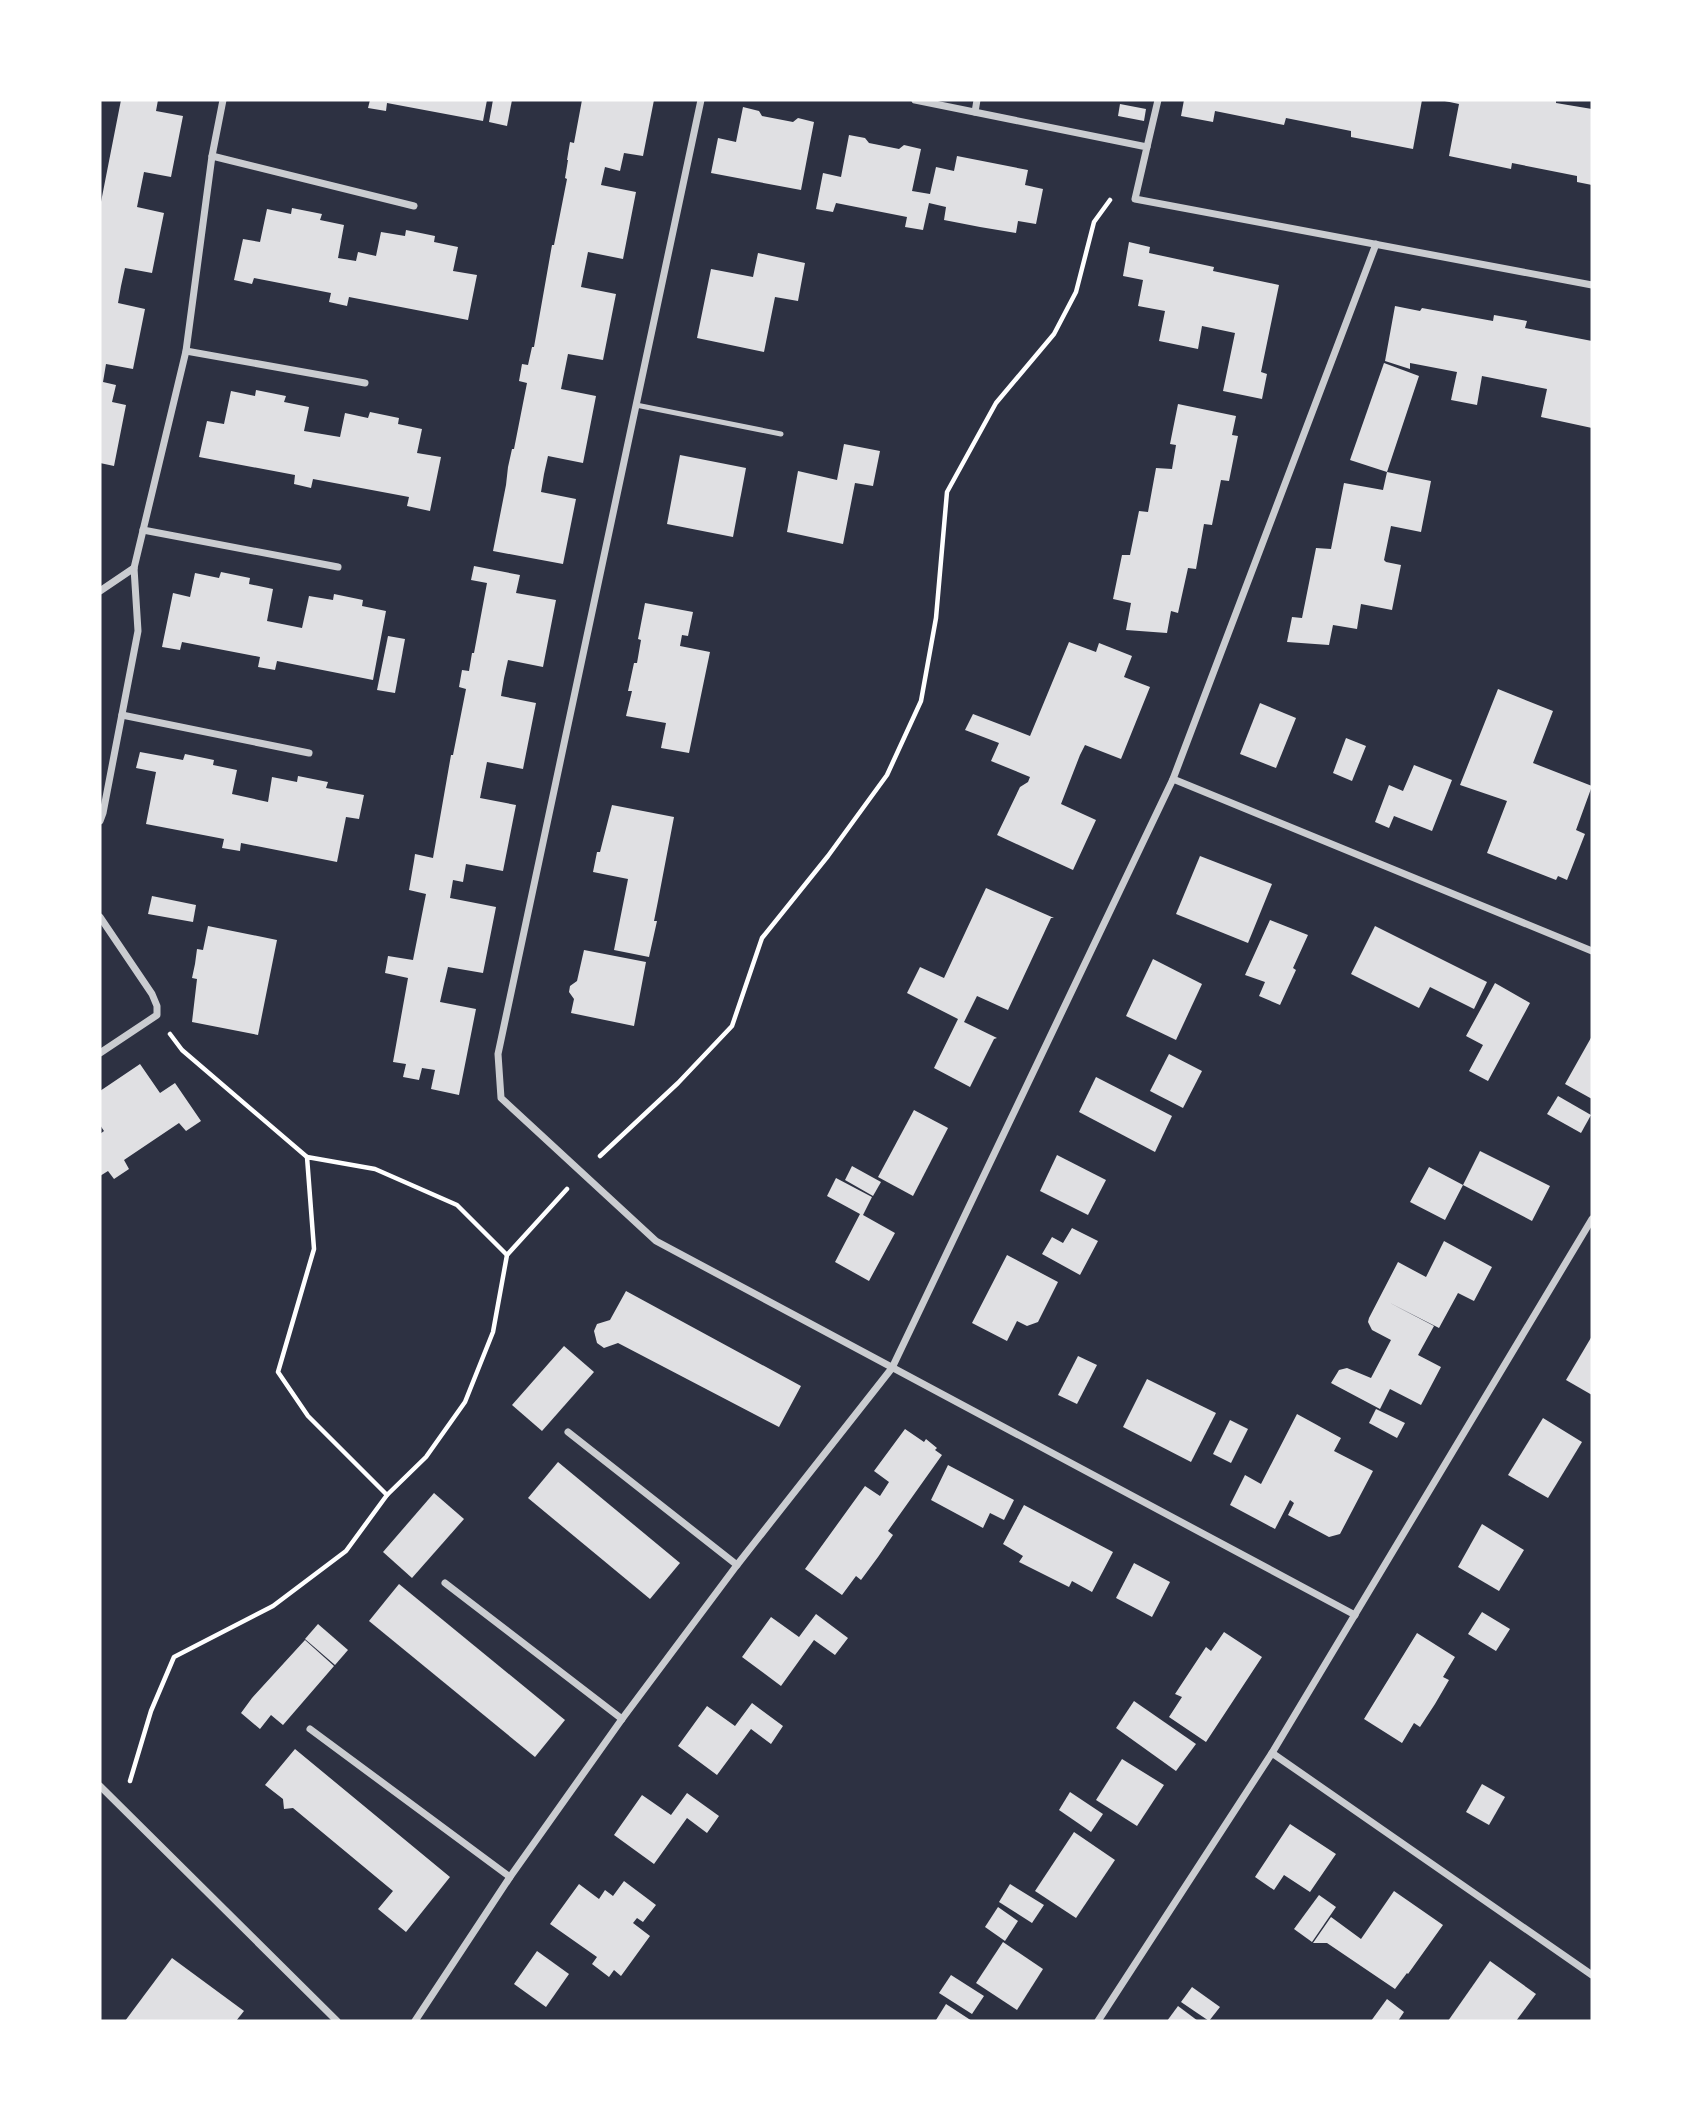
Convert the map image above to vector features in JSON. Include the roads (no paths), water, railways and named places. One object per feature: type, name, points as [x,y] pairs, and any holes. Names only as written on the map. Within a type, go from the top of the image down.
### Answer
[{"type":"street","points":[[100,821],[138,631],[134,568],[186,351],[212,156],[223,100]]},
{"type":"street","points":[[701,100],[498,1054],[501,1098],[656,1241],[1355,1615]]},
{"type":"street","points":[[915,100],[1147,147]]},
{"type":"street","points":[[975,112],[977,100]]},
{"type":"street","points":[[1157,100],[1135,199],[1592,285]]},
{"type":"street","points":[[212,156],[414,206]]},
{"type":"street","points":[[415,2021],[510,1877],[622,1719],[737,1565],[892,1367],[1173,779],[1376,244]]},
{"type":"street","points":[[186,351],[365,383]]},
{"type":"street","points":[[143,530],[338,567]]},
{"type":"street","points":[[100,591],[134,568]]},
{"type":"street","points":[[122,715],[309,753]]},
{"type":"street","points":[[1173,779],[1592,951]]},
{"type":"street","points":[[100,917],[152,994],[157,1006],[157,1015],[100,1053]]},
{"type":"street","points":[[1098,2021],[1272,1753],[1592,1219]]},
{"type":"street","points":[[568,1432],[737,1565]]},
{"type":"street","points":[[445,1583],[622,1719]]},
{"type":"street","points":[[310,1729],[510,1877]]},
{"type":"street","points":[[1272,1753],[1592,1975]]},
{"type":"street","points":[[100,1787],[337,2021]]},
{"type":"lane","points":[[636,405],[781,434]]}]
